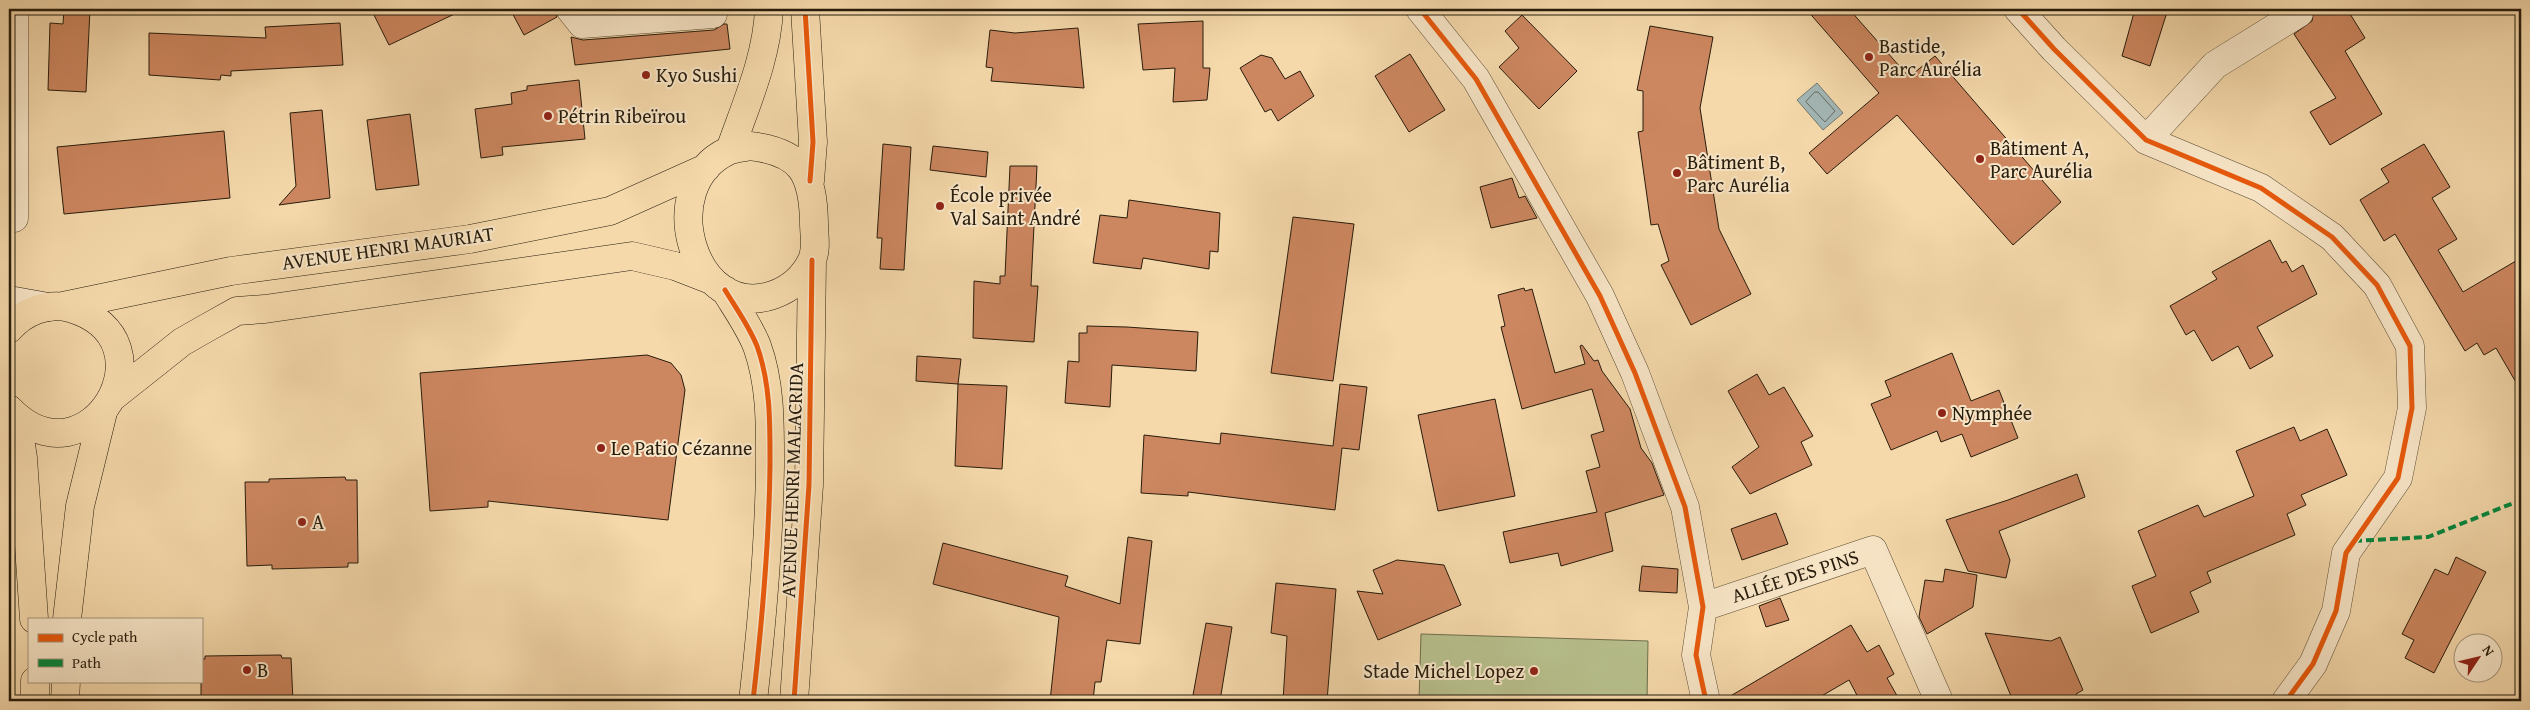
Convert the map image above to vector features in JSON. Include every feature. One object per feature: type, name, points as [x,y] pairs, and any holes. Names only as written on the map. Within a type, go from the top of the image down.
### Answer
[{"type":"main road","points":[[730,150],[761,62],[769,9]]},
{"type":"main road","points":[[805,9],[814,148],[810,181],[814,202],[814,248],[812,260],[802,276],[785,291],[768,296],[746,297],[718,285],[698,260],[691,244],[687,217],[691,192],[706,168],[730,150],[750,146],[768,148],[785,155],[798,164],[810,181]]},
{"type":"main road","name":"AVENUE HENRI MAURIAT","points":[[56,306],[231,271],[470,238],[601,213],[627,204],[706,168]]},
{"type":"main road","name":"AVENUE HENRI MAURIAT","points":[[13,414],[34,428],[52,432],[71,431],[89,424],[109,404],[182,342],[237,311],[265,309],[632,256],[675,266],[718,285]]},
{"type":"main road","name":"AVENUE HENRI MALACRIDA","points":[[794,701],[808,486],[812,260]]},
{"type":"main road","name":"AVENUE HENRI MALACRIDA","points":[[718,285],[756,345],[764,371],[770,410],[770,501],[760,640],[753,701]]},
{"type":"main road","points":[[9,329],[15,322],[31,312],[56,306],[82,312],[99,322],[111,338],[119,357],[120,377],[109,404],[80,506],[67,618]]},
{"type":"main road","points":[[13,414],[23,458],[34,618]]},
{"type":"main road","points":[[35,682],[35,701]]},
{"type":"main road","points":[[65,701],[66,682]]},
{"type":"street","points":[[14,9],[14,218]]},
{"type":"street","points":[[570,9],[582,24],[713,14]]},
{"type":"street","points":[[1420,9],[1476,79],[1600,296],[1635,373],[1686,507],[1703,606],[1696,655],[1706,701]]},
{"type":"street","points":[[2018,9],[2054,49],[2146,140],[2261,188],[2332,237],[2377,285],[2410,346],[2412,408],[2398,478],[2346,553],[2336,611],[2313,664],[2286,701]]},
{"type":"street","points":[[2146,140],[2215,65],[2299,13]]},
{"type":"street","name":"AVENUE HENRI MAURIAT","points":[[9,300],[56,306]]},
{"type":"street","name":"ALLÉE DES PINS","points":[[1703,606],[1873,550],[1940,701]]},
{"type":"green space","name":"Stade Michel Lopez","points":[[1421,634],[1648,641],[1647,701],[1419,701]]},
{"type":"water","points":[[1817,83],[1843,113],[1823,130],[1797,100]]},
{"type":"building","points":[[64,9],[90,9],[86,92],[48,90],[50,23],[63,24]]},
{"type":"building","points":[[371,9],[465,9],[389,45]]},
{"type":"building","points":[[510,9],[555,9],[557,17],[524,35]]},
{"type":"building","points":[[1806,9],[1849,9],[1909,77],[1935,56],[2061,202],[2013,245],[1897,115],[1827,174],[1809,153],[1879,93]]},
{"type":"building","points":[[2135,9],[2168,9],[2150,66],[2122,56]]},
{"type":"building","points":[[2314,9],[2347,9],[2365,38],[2345,51],[2382,114],[2330,145],[2310,112],[2336,98],[2294,34],[2312,21]]},
{"type":"building","points":[[1522,15],[1577,71],[1539,109],[1499,67],[1519,48],[1505,31]]},
{"type":"building","points":[[1203,21],[1203,68],[1210,68],[1207,100],[1173,102],[1175,68],[1143,70],[1138,24]]},
{"type":"building","points":[[340,23],[343,65],[231,71],[231,76],[221,75],[220,80],[149,75],[149,33],[266,38],[265,27]]},
{"type":"building","points":[[727,24],[730,49],[575,65],[571,37],[583,40],[714,30]]},
{"type":"building","name":"Bâtiment B, Parc Aurélia","points":[[1650,26],[1713,37],[1700,108],[1719,229],[1751,294],[1691,325],[1661,265],[1669,261],[1658,224],[1651,225],[1638,132],[1643,131],[1643,91],[1637,90]]},
{"type":"building","points":[[1078,28],[1084,88],[991,81],[993,68],[986,67],[990,30],[1015,33]]},
{"type":"building","points":[[1410,54],[1445,110],[1409,132],[1375,76]]},
{"type":"building","points":[[1261,55],[1272,58],[1285,79],[1300,71],[1314,96],[1278,121],[1271,109],[1265,112],[1240,68]]},
{"type":"building","name":"Pétrin Ribeïrou","points":[[579,80],[585,139],[502,147],[503,155],[481,158],[475,109],[512,104],[511,93],[527,90],[527,86]]},
{"type":"building","points":[[322,110],[330,198],[279,205],[296,186],[290,113]]},
{"type":"building","points":[[410,114],[419,185],[376,190],[367,120]]},
{"type":"building","points":[[224,131],[230,198],[64,214],[57,147]]},
{"type":"building","points":[[883,144],[911,147],[904,270],[880,269],[882,238],[877,238]]},
{"type":"building","points":[[2424,144],[2450,187],[2432,198],[2457,239],[2438,250],[2463,292],[2521,258],[2521,391],[2496,348],[2484,355],[2477,343],[2465,351],[2395,234],[2384,241],[2360,200],[2389,182],[2381,169]]},
{"type":"building","points":[[933,146],[988,152],[986,177],[930,170]]},
{"type":"building","points":[[1010,166],[1037,166],[1031,286],[1038,286],[1034,342],[973,338],[974,281],[1000,284],[1000,276],[1005,276]]},
{"type":"building","points":[[1512,178],[1519,198],[1525,196],[1537,218],[1491,228],[1480,187]]},
{"type":"building","points":[[1129,200],[1220,213],[1218,252],[1210,251],[1209,269],[1143,258],[1141,269],[1093,263],[1100,215],[1127,218]]},
{"type":"building","points":[[1293,217],[1354,224],[1333,381],[1271,373]]},
{"type":"building","points":[[2270,240],[2282,263],[2286,261],[2292,272],[2303,265],[2317,294],[2257,327],[2273,356],[2250,369],[2238,346],[2212,361],[2194,330],[2186,335],[2170,306],[2217,279],[2212,272]]},
{"type":"building","points":[[1524,288],[1525,291],[1532,289],[1555,373],[1585,364],[1580,346],[1582,345],[1594,361],[1598,360],[1602,371],[1630,409],[1641,448],[1652,463],[1664,495],[1605,513],[1613,551],[1561,566],[1558,553],[1510,563],[1503,532],[1597,512],[1586,471],[1600,467],[1591,435],[1604,431],[1592,389],[1522,409],[1501,327],[1505,326],[1498,295]]},
{"type":"building","points":[[1087,326],[1198,332],[1196,371],[1112,365],[1110,407],[1065,403],[1068,361],[1079,362],[1079,333],[1087,333]]},
{"type":"building","name":"Nymphée","points":[[1952,353],[1971,401],[1999,390],[2018,438],[1971,457],[1962,434],[1941,442],[1937,431],[1891,450],[1871,404],[1891,396],[1885,381]]},
{"type":"building","name":"Le Patio Cézanne","points":[[647,355],[671,363],[681,375],[685,390],[668,520],[488,501],[488,507],[430,511],[420,373]]},
{"type":"building","points":[[917,356],[961,359],[958,384],[916,381]]},
{"type":"building","points":[[1757,374],[1769,395],[1784,387],[1813,436],[1801,442],[1812,465],[1750,494],[1732,467],[1759,447],[1728,391]]},
{"type":"building","points":[[958,384],[1007,386],[1002,469],[955,466]]},
{"type":"building","points":[[1340,384],[1367,387],[1359,450],[1342,448],[1335,510],[1188,492],[1188,496],[1141,493],[1144,435],[1220,444],[1221,433],[1333,446]]},
{"type":"building","points":[[1495,399],[1515,496],[1438,511],[1418,415]]},
{"type":"building","points":[[2294,427],[2300,441],[2327,429],[2347,475],[2301,495],[2306,505],[2287,514],[2295,535],[2207,572],[2211,582],[2190,592],[2199,612],[2151,633],[2132,586],[2156,576],[2138,531],[2198,505],[2204,517],[2254,496],[2236,451]]},
{"type":"building","points":[[2077,474],[2085,497],[1999,531],[2010,560],[2006,578],[1968,571],[1946,520],[2008,500]]},
{"type":"building","name":"A","points":[[345,477],[346,480],[357,480],[358,563],[348,563],[348,567],[272,569],[272,565],[247,566],[245,482],[269,482],[269,479]]},
{"type":"building","points":[[1776,513],[1788,544],[1742,560],[1731,529]]},
{"type":"building","points":[[1128,537],[1152,541],[1140,644],[1107,640],[1101,682],[1095,682],[1093,701],[1050,701],[1059,617],[933,584],[943,543],[1068,576],[1065,586],[1120,604]]},
{"type":"building","points":[[2456,557],[2486,572],[2455,632],[2452,632],[2452,638],[2434,673],[2405,658],[2414,640],[2402,634],[2435,569],[2448,575]]},
{"type":"building","points":[[1397,560],[1444,565],[1461,605],[1378,640],[1357,591],[1383,594],[1373,570]]},
{"type":"building","points":[[1642,566],[1678,569],[1677,593],[1639,591]]},
{"type":"building","points":[[1945,569],[1977,575],[1973,607],[1927,634],[1919,617],[1925,580],[1943,582]]},
{"type":"building","points":[[1276,583],[1336,589],[1327,701],[1283,701],[1287,636],[1271,633]]},
{"type":"building","points":[[1780,598],[1789,620],[1766,627],[1759,606]]},
{"type":"building","points":[[1206,623],[1232,627],[1220,701],[1192,701]]},
{"type":"building","points":[[1851,625],[1867,652],[1879,645],[1894,674],[1887,678],[1900,701],[1860,701],[1849,680],[1813,701],[1722,701]]},
{"type":"building","points":[[1985,633],[2051,641],[2060,637],[2083,690],[2076,694],[2079,701],[2013,701]]},
{"type":"building","name":"B","points":[[281,655],[282,658],[291,658],[293,701],[201,701],[202,659],[205,659],[205,656]]},
{"type":"marked path","points":[[2354,541],[2428,537],[2521,500]]},
{"type":"cycle path","points":[[805,9],[813,142],[810,181]]},
{"type":"cycle path","points":[[1420,9],[1476,79],[1600,296],[1635,373],[1685,507],[1703,607],[1696,655],[1706,701]]},
{"type":"cycle path","points":[[2018,9],[2054,49],[2146,140],[2261,188],[2332,237],[2377,285],[2410,346],[2412,408],[2398,478],[2346,553],[2336,611],[2313,664],[2286,701]]},
{"type":"cycle path","points":[[794,701],[809,485],[812,260]]},
{"type":"cycle path","points":[[725,290],[757,346],[762,361],[769,406],[770,466],[767,555],[753,701]]},
{"type":"place","name":"Bastide, Parc Aurélia","points":[[1869,57]]},
{"type":"place","name":"Kyo Sushi","points":[[646,75]]},
{"type":"place","name":"Pétrin Ribeïrou","points":[[548,116]]},
{"type":"place","name":"Bâtiment A, Parc Aurélia","points":[[1980,159]]},
{"type":"place","name":"Bâtiment B, Parc Aurélia","points":[[1677,173]]},
{"type":"place","name":"École privée Val Saint André","points":[[940,206]]},
{"type":"place","name":"Nymphée","points":[[1942,413]]},
{"type":"place","name":"Le Patio Cézanne","points":[[601,448]]},
{"type":"place","name":"A","points":[[302,522]]},
{"type":"place","name":"B","points":[[247,670]]},
{"type":"place","name":"Stade Michel Lopez","points":[[1534,671]]}]
